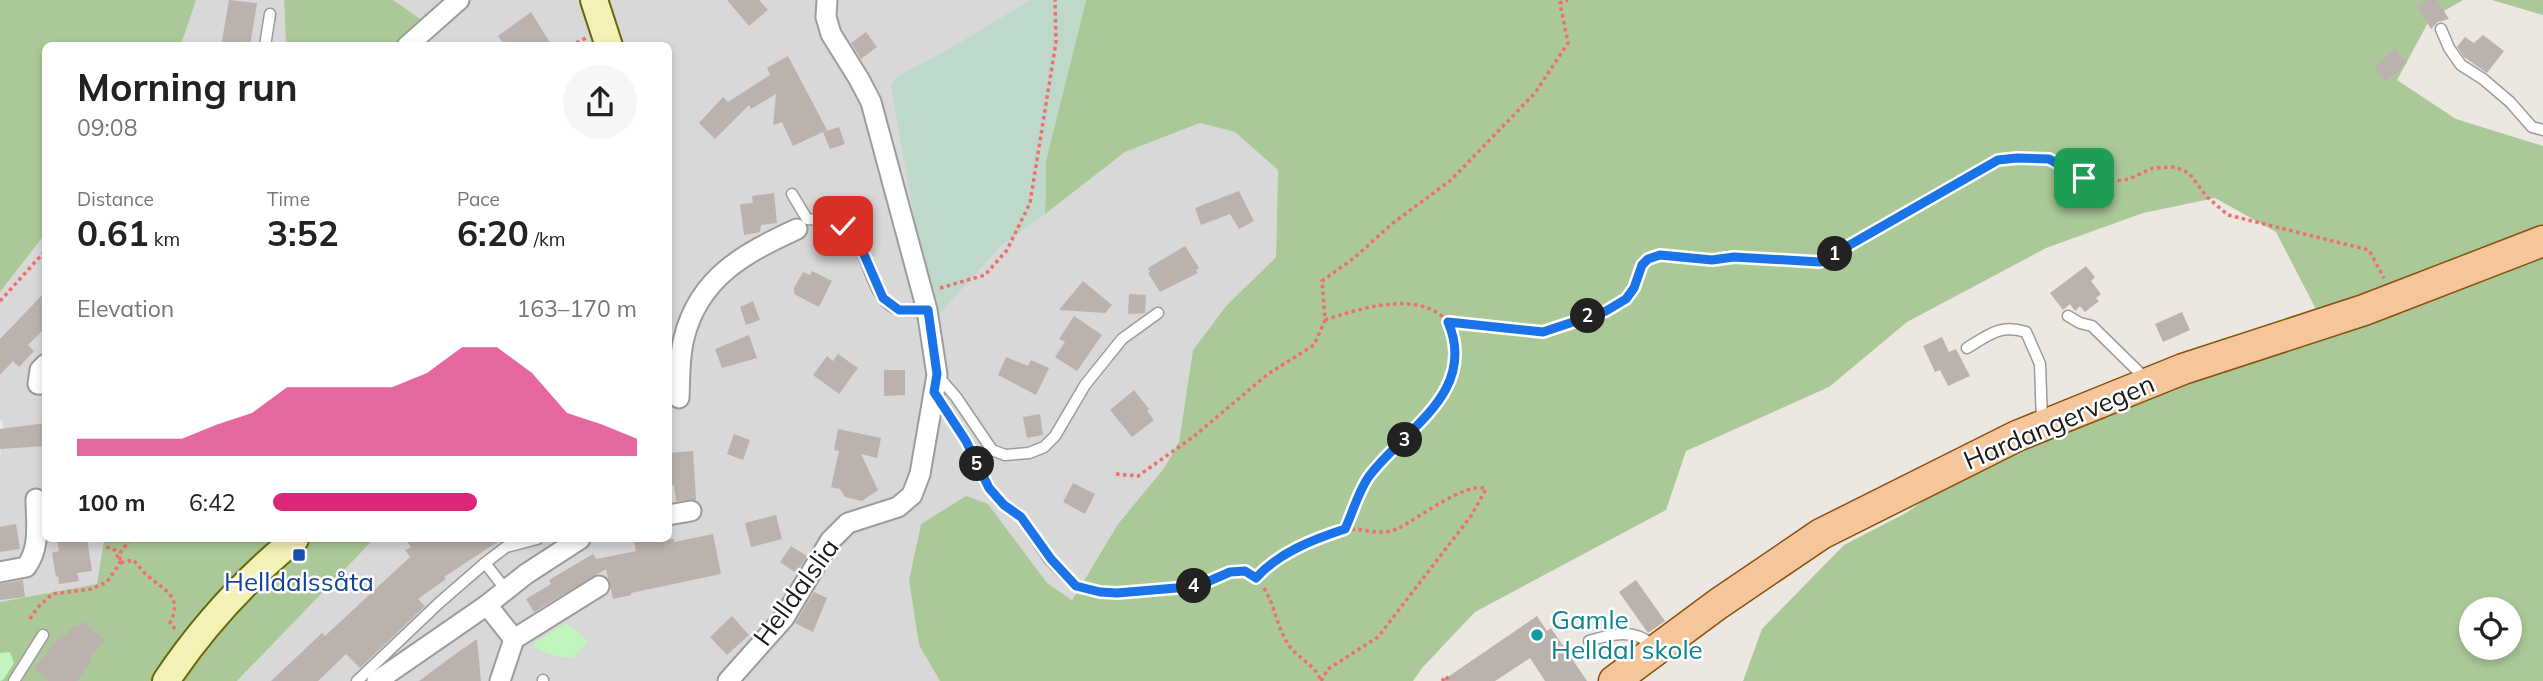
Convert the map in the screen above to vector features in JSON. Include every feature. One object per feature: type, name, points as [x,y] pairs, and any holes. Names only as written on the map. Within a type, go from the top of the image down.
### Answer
[{"type":"main road","points":[[594,0],[598,41]]},
{"type":"main road","name":"Hardangervegen","points":[[1614,681],[1728,596],[1821,534],[2042,425],[2183,369],[2364,310],[2543,241]]},
{"type":"main road","points":[[166,681],[200,633],[229,600],[292,542]]},
{"type":"street","points":[[412,42],[459,0]]},
{"type":"street","name":"Helldalslia","points":[[728,681],[784,618],[830,541],[839,531],[858,519],[898,507],[912,495],[920,474],[936,383],[925,301],[871,102],[831,34],[826,18],[827,0]]},
{"type":"street","points":[[679,398],[677,335],[715,279],[726,268],[797,229]]},
{"type":"street","points":[[42,368],[38,384],[42,384]]},
{"type":"street","points":[[0,572],[26,567],[34,556],[37,544],[36,499]]},
{"type":"street","points":[[672,514],[691,512]]},
{"type":"street","points":[[377,681],[576,542]]},
{"type":"street","points":[[500,681],[514,639],[599,586]]},
{"type":"street","points":[[487,605],[514,639]]},
{"type":"lane","points":[[266,42],[270,14]]},
{"type":"lane","points":[[2441,29],[2449,48],[2461,65],[2510,102],[2532,127],[2543,130]]},
{"type":"lane","points":[[792,194],[807,219],[826,220],[843,226],[859,243],[883,298],[899,310],[925,301]]},
{"type":"lane","points":[[936,383],[956,397],[992,450],[1005,455],[1029,453],[1044,447],[1055,436],[1085,384],[1122,340],[1158,313]]},
{"type":"lane","points":[[2068,316],[2092,326],[2150,382]]},
{"type":"lane","points":[[1967,348],[1998,329],[2013,328],[2026,332],[2040,363],[2042,425]]},
{"type":"lane","points":[[936,383],[989,488],[1004,505],[1021,517],[1051,559],[1076,586],[1117,593],[1188,587],[1230,572],[1245,571],[1256,578]]},
{"type":"lane","points":[[357,681],[485,563],[506,547],[525,542]]},
{"type":"lane","points":[[485,563],[506,590]]},
{"type":"lane","points":[[1589,641],[1615,633],[1642,636],[1657,650]]},
{"type":"lane","points":[[15,681],[43,635]]},
{"type":"path","points":[[925,301],[985,275],[1007,250],[1030,203],[1056,42],[1055,0]]},
{"type":"path","points":[[1116,474],[1138,476],[1193,437],[1268,374],[1314,345],[1325,320],[1322,281],[1354,258],[1393,222],[1451,180],[1535,93],[1568,43],[1560,3],[1568,0]]},
{"type":"path","points":[[1448,322],[1543,332],[1606,311],[1626,299],[1634,288],[1642,265],[1648,259],[1660,255],[1712,260],[1734,257],[1820,262],[1998,160],[2017,158],[2049,159],[2084,178],[2101,183],[2129,179],[2153,168],[2175,167],[2189,173],[2207,197],[2228,215],[2370,250],[2385,280]]},
{"type":"path","points":[[0,301],[42,254]]},
{"type":"path","points":[[1325,320],[1368,306],[1409,305],[1434,310],[1448,322],[1455,339],[1454,361],[1446,388],[1431,413],[1368,476],[1345,529]]},
{"type":"path","points":[[1256,578],[1263,570],[1293,551],[1345,529],[1388,533],[1438,504],[1476,487],[1482,486],[1486,489],[1471,516],[1378,637],[1328,668],[1320,680],[1289,646],[1273,603],[1264,588]]},
{"type":"path","points":[[30,619],[52,594],[91,589],[107,582],[120,563],[120,553],[128,542]]},
{"type":"path","points":[[106,547],[115,550],[120,563]]},
{"type":"path","points":[[120,563],[133,560],[147,576],[165,588],[173,599],[175,613],[170,623],[177,631]]},
{"type":"path","points":[[1442,681],[1446,677],[1449,681]]},
{"type":"shaded area","points":[[196,0],[284,0],[286,42],[182,42]]},
{"type":"shaded area","points":[[393,0],[1030,0],[896,77],[940,312],[1001,246],[1125,152],[1200,123],[1235,132],[1278,170],[1276,257],[1226,306],[1193,350],[1179,442],[1165,467],[1118,524],[1071,600],[1047,583],[987,504],[921,524],[909,580],[919,645],[940,681],[237,681],[371,542],[672,542],[672,42],[396,42],[422,20]]},
{"type":"shaded area","points":[[42,238],[42,542],[104,542],[97,584],[0,602],[0,459],[3,422],[0,419],[0,292]]},
{"type":"green space","points":[[0,0],[196,0],[182,42],[42,42],[42,238],[0,292]]},
{"type":"green space","points":[[284,0],[393,0],[422,20],[396,42],[286,42]]},
{"type":"green space","points":[[1030,0],[1086,0],[1046,160],[1045,214],[1001,246],[940,313],[926,284],[891,87],[896,77]]},
{"type":"green space","points":[[1086,0],[2463,0],[2430,19],[2397,80],[2456,119],[2543,146],[2543,681],[1743,681],[1762,629],[1844,545],[1906,513],[1991,453],[2321,319],[2276,232],[2215,198],[2143,213],[2046,248],[1907,322],[1829,387],[1686,451],[1666,510],[1475,612],[1413,681],[940,681],[919,645],[909,580],[921,524],[966,496],[988,504],[1047,583],[1072,600],[1118,524],[1165,467],[1179,442],[1193,350],[1226,306],[1276,257],[1278,170],[1235,132],[1200,123],[1125,152],[1045,214],[1046,160]]},
{"type":"green space","points":[[2492,0],[2543,0],[2543,15]]},
{"type":"green space","points":[[104,542],[371,542],[237,681],[0,681],[0,602],[97,584]]},
{"type":"green space","points":[[566,623],[588,641],[573,658],[554,656],[535,648],[534,643]]},
{"type":"green space","points":[[10,652],[14,663],[0,681],[0,653]]},
{"type":"building","points":[[229,0],[257,3],[251,42],[222,42]]},
{"type":"building","points":[[727,0],[759,0],[768,10],[749,26]]},
{"type":"building","points":[[2428,0],[2437,0],[2449,19],[2438,22],[2431,29],[2417,6]]},
{"type":"building","points":[[531,12],[550,42],[502,42],[498,36]]},
{"type":"building","points":[[866,32],[877,47],[861,59],[851,43]]},
{"type":"building","points":[[2483,35],[2504,51],[2487,73],[2464,57],[2457,47],[2465,37],[2474,43]]},
{"type":"building","points":[[2395,49],[2407,63],[2386,82],[2374,68]]},
{"type":"building","points":[[788,56],[827,130],[793,146],[782,122],[773,125],[776,94],[751,109],[749,105],[715,139],[699,123],[723,97],[728,102],[770,75],[767,68]]},
{"type":"building","points":[[839,127],[845,144],[830,149],[823,132]]},
{"type":"building","points":[[1239,191],[1254,221],[1239,229],[1230,214],[1201,225],[1195,208]]},
{"type":"building","points":[[774,193],[777,223],[761,225],[760,232],[744,235],[740,204],[753,203],[752,196]]},
{"type":"building","points":[[1185,246],[1199,268],[1196,270],[1198,273],[1160,292],[1148,273],[1148,268]]},
{"type":"building","points":[[2086,266],[2095,277],[2091,281],[2101,294],[2096,298],[2099,301],[2085,312],[2080,306],[2075,311],[2070,304],[2063,310],[2050,293]]},
{"type":"building","points":[[812,271],[832,281],[819,307],[794,294],[794,288],[803,272],[810,275]]},
{"type":"building","points":[[1083,281],[1112,305],[1105,313],[1059,310]]},
{"type":"building","points":[[1129,294],[1146,295],[1145,313],[1128,314]]},
{"type":"building","points":[[42,295],[42,331],[28,345],[34,351],[19,367],[13,361],[0,375],[0,339]]},
{"type":"building","points":[[753,301],[760,320],[746,325],[740,307]]},
{"type":"building","points":[[2182,312],[2190,330],[2163,342],[2155,324]]},
{"type":"building","points":[[1074,316],[1102,335],[1077,371],[1055,357],[1065,342],[1059,339]]},
{"type":"building","points":[[749,335],[757,358],[722,368],[715,349]]},
{"type":"building","points":[[1942,337],[1949,352],[1956,349],[1970,376],[1948,386],[1940,370],[1935,372],[1923,346]]},
{"type":"building","points":[[838,354],[858,368],[839,394],[813,375],[827,356],[833,361]]},
{"type":"building","points":[[1006,357],[1028,366],[1031,360],[1049,368],[1036,395],[998,375]]},
{"type":"building","points":[[884,370],[905,370],[905,395],[884,396]]},
{"type":"building","points":[[1134,390],[1154,420],[1132,437],[1110,410]]},
{"type":"building","points":[[1040,414],[1043,435],[1027,438],[1023,417]]},
{"type":"building","points":[[42,424],[42,446],[0,449],[0,429]]},
{"type":"building","points":[[838,429],[881,438],[877,458],[861,454],[878,490],[862,501],[845,497],[840,489],[831,487],[839,451],[834,450]]},
{"type":"building","points":[[734,434],[750,440],[743,460],[727,454]]},
{"type":"building","points":[[693,451],[696,500],[676,501],[672,485],[672,453]]},
{"type":"building","points":[[1073,483],[1095,494],[1085,514],[1063,502]]},
{"type":"building","points":[[776,515],[782,539],[751,547],[745,523]]},
{"type":"building","points":[[16,524],[20,549],[0,552],[0,527]]},
{"type":"building","points":[[713,534],[721,574],[613,599],[606,569],[534,612],[526,599],[551,584],[549,580],[593,554],[596,559],[636,551],[634,542],[672,542],[674,539],[674,542]]},
{"type":"building","points":[[58,542],[87,542],[92,571],[77,573],[79,581],[59,584],[52,553],[59,551]]},
{"type":"building","points":[[407,542],[497,542],[444,577],[446,579],[418,599],[425,606],[360,668],[346,654],[318,681],[271,681],[322,633],[325,636],[410,557],[405,550],[411,547]]},
{"type":"building","points":[[791,546],[807,556],[796,573],[780,562]]},
{"type":"building","points":[[23,580],[25,597],[0,600],[0,584]]},
{"type":"building","points":[[1636,580],[1665,621],[1648,633],[1619,592]]},
{"type":"building","points":[[814,592],[827,598],[813,632],[795,623]]},
{"type":"building","points":[[732,616],[749,635],[727,655],[710,637]]},
{"type":"building","name":"Gamle Helldal skole","points":[[1537,616],[1547,631],[1551,628],[1587,681],[1545,681],[1530,658],[1495,681],[1442,681]]},
{"type":"building","points":[[82,621],[105,640],[90,658],[92,660],[77,681],[49,681],[34,668],[62,634],[65,636],[74,625],[77,627]]},
{"type":"building","points":[[477,639],[481,681],[419,681],[454,655]]},
{"type":"place","name":"Helldalssåta","points":[[299,555]]},
{"type":"place","name":"Gamle Helldal skole","points":[[1537,635]]},
{"type":"route","points":[[843,226],[859,243],[883,298],[899,310],[928,310],[937,374],[934,392],[966,441],[989,488],[1004,505],[1021,517],[1068,581],[1086,590],[1117,593],[1188,587],[1230,572],[1245,571],[1256,578],[1263,570],[1293,551],[1320,537],[1345,529],[1368,476],[1431,413],[1446,388],[1454,361],[1455,339],[1448,322],[1543,332],[1606,311],[1626,299],[1639,278],[1642,265],[1648,259],[1660,255],[1712,260],[1734,257],[1820,262],[1998,160],[2049,159],[2084,178]]}]
